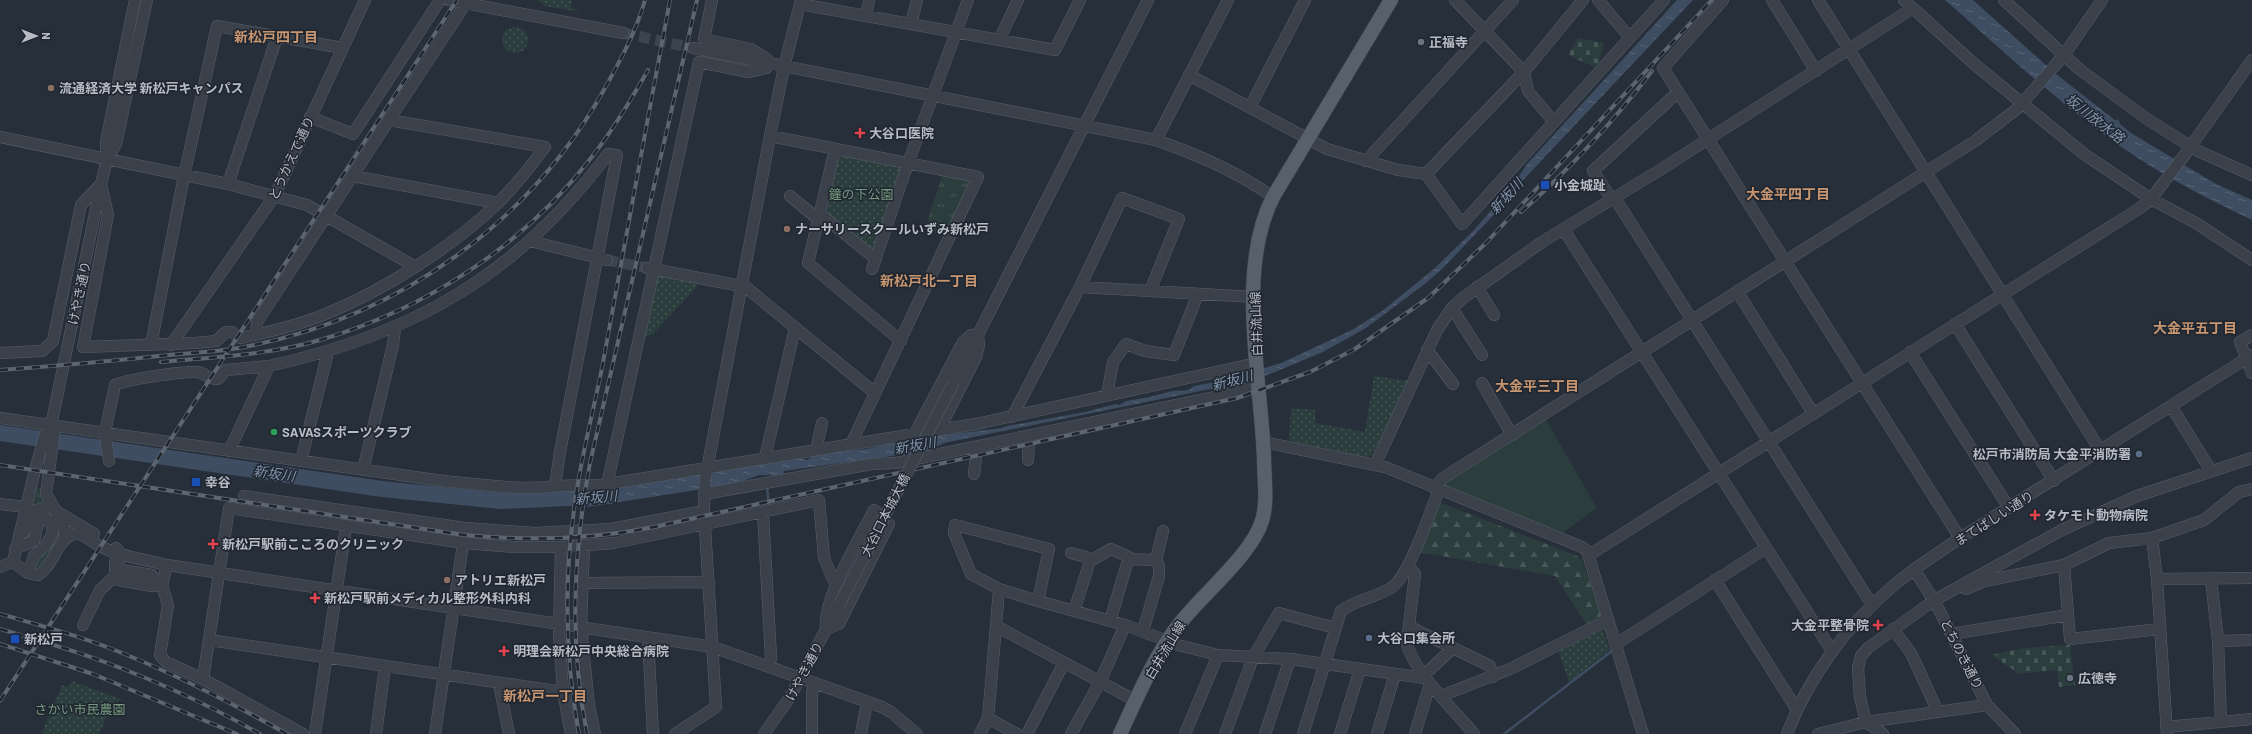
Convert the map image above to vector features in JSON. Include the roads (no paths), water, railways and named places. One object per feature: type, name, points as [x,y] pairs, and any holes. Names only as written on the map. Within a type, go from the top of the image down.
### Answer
[{"type":"main road","name":"白井流山線","points":[[1120,734],[1168,640],[1188,612],[1255,537],[1262,521],[1265,502],[1263,442],[1258,383],[1254,297],[1254,275],[1261,230],[1266,210],[1273,197],[1391,0]]},
{"type":"street","name":"けやき通り","points":[[49,437],[107,159],[106,142],[135,0]]},
{"type":"street","name":"けやき通り","points":[[107,159],[116,144],[147,0]]},
{"type":"street","name":"とうかえで通り","points":[[171,345],[275,195],[364,0]]},
{"type":"street","points":[[310,117],[353,134],[440,0]]},
{"type":"street","points":[[449,0],[466,2],[623,33]]},
{"type":"street","points":[[607,485],[651,269],[699,62],[749,72],[766,68],[767,59],[754,50],[704,39],[712,0]]},
{"type":"street","points":[[866,16],[869,0]]},
{"type":"street","points":[[911,24],[918,0]]},
{"type":"street","points":[[790,196],[818,216],[874,264],[908,163],[968,0]]},
{"type":"street","points":[[999,40],[1018,0]]},
{"type":"street","points":[[674,734],[716,707],[704,511],[706,470],[770,136],[784,67],[800,2],[956,33],[1055,50],[1080,0]]},
{"type":"street","name":"大谷口本城大橋","points":[[838,606],[1085,126],[1148,0]]},
{"type":"street","points":[[1156,140],[1228,0]]},
{"type":"street","points":[[1250,107],[1305,0]]},
{"type":"street","points":[[1455,0],[1524,72],[1528,91],[1553,121]]},
{"type":"street","points":[[1366,161],[1513,0]]},
{"type":"street","points":[[1426,174],[1524,72],[1583,0]]},
{"type":"street","points":[[1598,0],[1630,38]]},
{"type":"street","points":[[1189,75],[1327,149],[1398,170],[1426,174],[1462,224],[1553,121],[1664,0]]},
{"type":"street","points":[[1723,0],[1663,68],[1960,538]]},
{"type":"street","points":[[1772,0],[1816,71]]},
{"type":"street","points":[[1818,0],[2100,450]]},
{"type":"street","points":[[1904,0],[2021,104],[2084,154],[2151,199],[2196,223],[2252,260]]},
{"type":"street","points":[[2004,0],[2079,69],[2147,119],[2191,147],[2252,175]]},
{"type":"street","points":[[1303,734],[1341,611],[1350,604],[1391,588],[1399,582],[1409,567],[1437,489],[1443,478],[1975,141],[2021,104],[2064,55],[2102,0]]},
{"type":"street","points":[[256,334],[257,322],[466,2]]},
{"type":"street","points":[[1375,465],[1427,350],[1452,308],[1477,287],[1542,242],[1564,230],[1708,140],[1913,8]]},
{"type":"street","points":[[151,345],[184,176],[217,26],[342,48]]},
{"type":"street","points":[[228,184],[277,37]]},
{"type":"street","points":[[693,48],[766,64],[1156,140],[1227,169],[1273,197]]},
{"type":"street","points":[[1589,555],[2151,199],[2191,147],[2252,60]]},
{"type":"street","points":[[1678,92],[1593,171],[1618,204],[1872,605]]},
{"type":"street","points":[[101,184],[108,215],[83,347],[171,345],[216,341],[226,332],[232,332],[240,338],[274,331],[327,314],[371,294],[458,237],[498,203],[546,147],[389,120]]},
{"type":"street","points":[[770,136],[978,177],[851,444]]},
{"type":"street","points":[[0,137],[275,195],[307,205],[414,266]]},
{"type":"street","points":[[834,149],[808,263],[901,341]]},
{"type":"street","points":[[109,460],[105,432],[115,385],[121,382],[199,372],[209,378],[218,379],[226,370],[269,366],[328,352],[395,328],[460,293],[500,267],[568,205],[608,154],[617,155],[602,259],[560,452],[555,486]]},
{"type":"street","points":[[353,176],[498,203]]},
{"type":"street","points":[[0,353],[42,351],[53,341],[81,205],[101,184]]},
{"type":"street","points":[[1012,417],[1080,287],[1122,198],[1179,220],[1150,291]]},
{"type":"street","points":[[1564,230],[1832,651]]},
{"type":"street","points":[[530,241],[602,259]]},
{"type":"street","points":[[651,269],[742,285],[875,394]]},
{"type":"street","points":[[1080,287],[1254,297]]},
{"type":"street","points":[[1477,287],[1494,315]]},
{"type":"street","points":[[1737,291],[1813,413]]},
{"type":"street","points":[[1106,395],[1113,362],[1126,344],[1145,352],[1174,355],[1198,294]]},
{"type":"street","points":[[1452,308],[1482,355]]},
{"type":"street","points":[[1955,324],[2054,481]]},
{"type":"street","points":[[363,470],[395,328]]},
{"type":"street","points":[[765,458],[795,328]]},
{"type":"street","points":[[915,434],[963,342],[971,335],[978,334],[979,345],[976,357],[939,430]]},
{"type":"street","points":[[2252,335],[2240,342],[2249,357],[2252,373]]},
{"type":"street","points":[[1427,350],[1453,384]]},
{"type":"street","points":[[301,461],[328,352]]},
{"type":"street","points":[[1910,352],[2009,508]]},
{"type":"street","name":"まてばしい通り","points":[[1787,734],[1797,710],[1832,651],[1872,605],[1914,569],[1960,538],[2054,481],[2100,450],[2249,357]]},
{"type":"street","points":[[0,418],[49,437],[105,432],[363,470],[490,485],[607,485],[706,470],[765,458],[1012,417],[1106,395],[1257,365]]},
{"type":"street","points":[[229,450],[269,366]]},
{"type":"street","points":[[704,492],[872,464],[896,463],[1225,395],[1258,383]]},
{"type":"street","points":[[1482,383],[1512,435]]},
{"type":"street","points":[[2171,406],[2211,471]]},
{"type":"street","points":[[816,450],[822,423]]},
{"type":"street","points":[[1028,460],[1029,436]]},
{"type":"street","points":[[13,562],[25,507],[49,437]]},
{"type":"street","points":[[49,437],[46,494],[65,531],[64,540]]},
{"type":"street","points":[[1263,442],[1375,465],[1582,547],[1589,555],[1643,734]]},
{"type":"street","points":[[974,474],[976,457],[975,447]]},
{"type":"street","points":[[1880,733],[1866,722],[1860,697],[1858,668],[1861,656],[1868,648],[1937,599],[2062,530],[2137,496],[2252,458]]},
{"type":"street","points":[[1937,599],[1985,581],[2064,565],[2109,543],[2152,538],[2204,520],[2239,492],[2252,489]]},
{"type":"street","points":[[244,496],[465,528],[535,533],[611,529],[704,511]]},
{"type":"street","points":[[204,679],[218,574],[229,508],[346,527],[464,543],[513,548],[561,548],[614,543],[706,525],[819,500],[824,558],[836,586]]},
{"type":"street","points":[[0,504],[25,507]]},
{"type":"street","points":[[16,544],[24,532],[34,511],[54,508],[105,540],[117,548],[118,565],[121,570],[152,575],[158,585],[168,605],[160,655],[166,662],[204,679],[304,734]]},
{"type":"street","points":[[874,510],[889,524],[839,624],[826,629],[824,619],[836,586],[874,510]]},
{"type":"street","points":[[763,512],[771,658],[769,666]]},
{"type":"street","points":[[28,573],[34,556],[45,546],[53,533],[51,522],[47,518],[44,517],[40,520],[34,541]]},
{"type":"street","points":[[1038,601],[1049,549],[955,525],[954,533],[971,574],[999,590],[1038,601],[1125,625],[1178,645],[1218,655],[1290,659],[1426,679]]},
{"type":"street","points":[[316,734],[346,527]]},
{"type":"street","points":[[435,734],[455,609],[465,528]]},
{"type":"street","points":[[1143,631],[1159,576],[1159,566],[1156,560],[1163,531]]},
{"type":"street","points":[[13,562],[28,573],[38,575],[43,572],[64,540],[74,533],[79,533],[100,547],[168,565],[218,574],[559,623],[713,647],[816,683],[892,712],[917,734]]},
{"type":"street","points":[[2152,538],[2157,579],[2166,730],[2252,719]]},
{"type":"street","points":[[16,544],[34,541],[45,546]]},
{"type":"street","points":[[584,546],[581,627],[589,706],[595,734]]},
{"type":"street","points":[[561,548],[559,623],[563,692],[571,734]]},
{"type":"street","points":[[1616,644],[1766,548]]},
{"type":"street","points":[[1074,611],[1090,561],[1111,549],[1129,557],[1110,621]]},
{"type":"street","points":[[83,625],[100,590],[115,576],[118,552]]},
{"type":"street","points":[[1071,553],[1086,557],[1090,561]]},
{"type":"street","points":[[1128,560],[1156,560]]},
{"type":"street","points":[[0,567],[13,562]]},
{"type":"street","points":[[158,585],[168,565]]},
{"type":"street","points":[[2064,565],[2070,639],[2160,629]]},
{"type":"street","points":[[1409,567],[1415,574],[1407,643],[1409,653],[1426,679],[1474,734]]},
{"type":"street","name":"とちのき通り","points":[[1914,569],[1937,599],[1951,634],[1987,705],[2015,734]]},
{"type":"street","points":[[115,576],[123,582],[158,585]]},
{"type":"street","points":[[2157,579],[2211,580],[2252,578]]},
{"type":"street","points":[[1715,580],[1797,710]]},
{"type":"street","points":[[2211,580],[2218,641],[2221,722]]},
{"type":"street","points":[[582,583],[709,582]]},
{"type":"street","points":[[980,734],[988,718],[999,590]]},
{"type":"street","name":"けやき通り","points":[[764,734],[775,720],[802,678],[838,606]]},
{"type":"street","points":[[1225,734],[1253,658],[1279,613],[1335,628]]},
{"type":"street","points":[[1951,634],[2068,615]]},
{"type":"street","points":[[1441,696],[1493,677],[1608,620]]},
{"type":"street","points":[[1071,734],[1100,682],[1125,625]]},
{"type":"street","points":[[996,626],[1136,701]]},
{"type":"street","points":[[1410,627],[1490,666],[1493,677]]},
{"type":"street","points":[[1894,629],[1911,653],[1938,712]]},
{"type":"street","points":[[648,637],[654,734]]},
{"type":"street","points":[[209,640],[444,674],[499,684],[563,692]]},
{"type":"street","points":[[2218,641],[2252,640]]},
{"type":"street","points":[[1415,734],[1426,679],[1453,648]]},
{"type":"street","points":[[1185,734],[1218,655]]},
{"type":"street","points":[[1265,734],[1290,659]]},
{"type":"street","points":[[1027,734],[1064,663]]},
{"type":"street","points":[[376,734],[385,666]]},
{"type":"street","points":[[1340,734],[1360,669]]},
{"type":"street","points":[[1377,734],[1395,674]]},
{"type":"street","points":[[812,734],[812,692],[816,683]]},
{"type":"street","points":[[499,684],[509,734]]},
{"type":"street","points":[[861,734],[866,702]]},
{"type":"street","points":[[1818,734],[1866,722],[1987,705]]},
{"type":"street","points":[[988,718],[1017,734]]},
{"type":"street","points":[[775,720],[776,734]]},
{"type":"water","points":[[1677,0],[1693,0],[1524,179],[1512,192],[1511,197],[1443,268],[1426,283],[1366,328],[1323,352],[1265,376],[1210,389],[944,443],[928,451],[784,471],[781,485],[777,484],[771,475],[759,475],[735,484],[587,507],[589,493],[800,458],[807,460],[815,455],[823,453],[874,448],[886,442],[1002,428],[1085,412],[1116,404],[1120,405],[1126,401],[1172,391],[1189,390],[1194,386],[1225,380],[1281,363],[1352,330],[1382,311],[1435,268],[1473,231],[1511,188],[1527,164]]},
{"type":"water","name":"坂川放水路","points":[[1945,0],[1973,0],[2056,74],[2116,121],[2118,119],[2120,124],[2131,133],[2216,184],[2252,200],[2252,220],[2158,171],[2122,147],[2043,86]]},
{"type":"waterway","name":"新坂川","points":[[0,433],[382,489],[501,501],[610,496]]},
{"type":"waterway","points":[[767,486],[769,507]]},
{"type":"waterway","points":[[1504,734],[1613,650]]},
{"type":"tunnel","points":[[623,33],[693,48]]},
{"type":"tunnel","points":[[607,260],[647,268]]},
{"type":"railway","points":[[0,701],[457,0]]},
{"type":"railway","points":[[0,370],[219,351],[249,346],[305,332],[358,312],[408,287],[456,256],[499,221],[539,181],[574,137],[605,88],[633,34],[645,0]]},
{"type":"railway","points":[[579,734],[574,704],[568,642],[568,581],[573,519],[580,472],[604,357],[670,0]]},
{"type":"railway","points":[[587,734],[577,666],[575,598],[584,497],[590,463],[697,0]]},
{"type":"railway","points":[[0,465],[464,535],[536,539],[583,537],[606,535],[654,527],[1237,398],[1310,372],[1355,349],[1428,298],[1485,244],[1712,0]]},
{"type":"railway","points":[[161,362],[241,355],[301,345],[359,327],[398,311],[434,292],[470,270],[503,246],[535,219],[564,190],[607,137],[648,70]]},
{"type":"railway","points":[[1521,212],[1574,162],[1622,108],[1652,71]]},
{"type":"railway","points":[[0,614],[78,637],[128,655],[197,687],[287,734]]},
{"type":"railway","points":[[0,629],[75,652],[141,676],[201,703],[260,734]]},
{"type":"railway","points":[[0,644],[93,674],[237,734]]},
{"type":"place","name":"正福寺","points":[[1421,42]]},
{"type":"place","name":"流通経済大学 新松戸キャンパス","points":[[51,88]]},
{"type":"place","name":"大谷口医院","points":[[860,133]]},
{"type":"place","name":"小金城趾","points":[[1545,185]]},
{"type":"place","name":"ナーサリースクールいずみ新松戸","points":[[787,229]]},
{"type":"place","name":"SAVASスポーツクラブ","points":[[274,432]]},
{"type":"place","name":"松戸市消防局 大金平消防署","points":[[2139,454]]},
{"type":"place","name":"幸谷","points":[[196,482]]},
{"type":"place","name":"タケモト動物病院","points":[[2035,515]]},
{"type":"place","name":"新松戸駅前こころのクリニック","points":[[213,544]]},
{"type":"place","name":"アトリエ新松戸","points":[[447,580]]},
{"type":"place","name":"新松戸駅前メディカル整形外科内科","points":[[315,598]]},
{"type":"place","name":"大金平整骨院","points":[[1878,625]]},
{"type":"place","name":"大谷口集会所","points":[[1369,638]]},
{"type":"place","name":"新松戸","points":[[15,639]]},
{"type":"place","name":"明理会新松戸中央総合病院","points":[[504,651]]},
{"type":"place","name":"広徳寺","points":[[2070,678]]},
{"type":"district","name":"新松戸四丁目","points":[[276,36]]},
{"type":"district","name":"大金平四丁目","points":[[1788,193]]},
{"type":"district","name":"新松戸北一丁目","points":[[929,280]]},
{"type":"district","name":"大金平五丁目","points":[[2195,327]]},
{"type":"district","name":"大金平三丁目","points":[[1537,385]]},
{"type":"district","name":"新松戸一丁目","points":[[545,695]]},
{"type":"park label","name":"鐘の下公園","points":[[861,194]]},
{"type":"park label","name":"さかい市民農園","points":[[80,709]]}]
